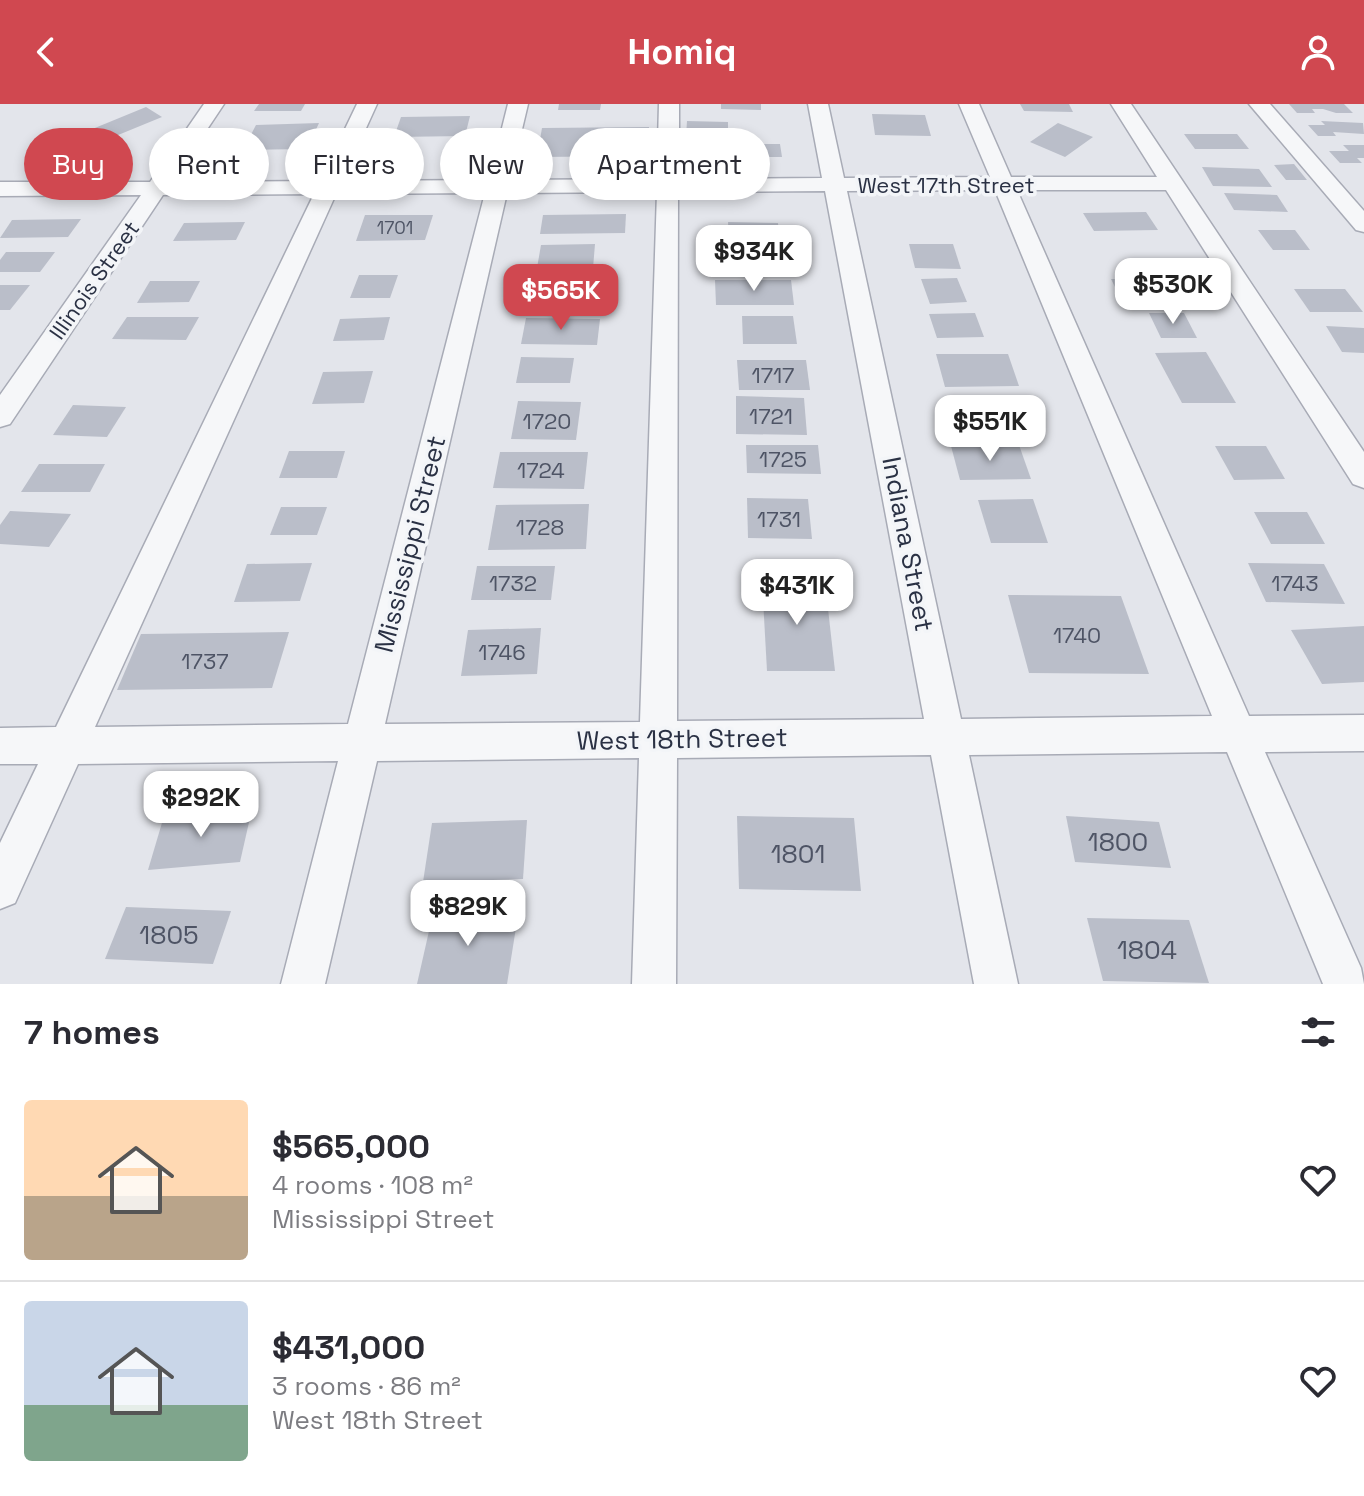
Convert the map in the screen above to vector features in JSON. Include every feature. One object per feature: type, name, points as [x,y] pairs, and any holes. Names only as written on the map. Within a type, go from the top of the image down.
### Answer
[{"type":"street","name":"Illinois Street","points":[[198,128],[214,104]]},
{"type":"street","points":[[356,128],[367,104]]},
{"type":"street","name":"Mississippi Street","points":[[512,128],[518,104]]},
{"type":"street","points":[[668,128],[669,104]]},
{"type":"street","name":"Indiana Street","points":[[818,104],[996,984]]},
{"type":"street","points":[[969,104],[1345,984]]},
{"type":"street","points":[[1121,104],[1362,470]]},
{"type":"street","points":[[1259,104],[1364,225]]},
{"type":"street","name":"West 17th Street","points":[[770,185],[1173,183]]},
{"type":"street","name":"West 17th Street","points":[[0,189],[149,189]]},
{"type":"street","name":"Illinois Street","points":[[0,417],[149,200]]},
{"type":"street","points":[[0,888],[322,200]]},
{"type":"street","name":"Mississippi Street","points":[[303,984],[495,200]]},
{"type":"street","points":[[654,984],[666,200]]},
{"type":"street","name":"West 18th Street","points":[[0,746],[1364,733]]},
{"type":"building","points":[[259,104],[305,104],[301,111],[254,111]]},
{"type":"building","points":[[559,104],[601,104],[600,110],[558,110]]},
{"type":"building","points":[[721,104],[761,104],[761,110],[721,109]]},
{"type":"building","points":[[1020,104],[1069,104],[1073,112],[1024,111]]},
{"type":"building","points":[[1289,104],[1344,104],[1353,113],[1312,109],[1315,113],[1297,113]]},
{"type":"building","points":[[146,107],[162,117],[133,129],[95,128]]},
{"type":"building","points":[[872,114],[925,115],[931,136],[875,135]]},
{"type":"building","points":[[470,116],[467,128],[440,128],[440,136],[424,137],[424,128],[397,128],[401,117]]},
{"type":"building","points":[[687,121],[728,122],[728,128],[687,128]]},
{"type":"building","points":[[1321,121],[1363,123],[1364,134],[1333,132],[1336,136],[1318,136],[1308,125],[1325,125]]},
{"type":"building","points":[[319,123],[317,128],[285,128],[285,149],[269,150],[269,128],[254,128],[256,125]]},
{"type":"building","points":[[1058,123],[1093,137],[1065,157],[1030,142]]},
{"type":"building","points":[[649,127],[569,128],[569,157],[553,157],[553,128],[542,128]]},
{"type":"building","points":[[1184,134],[1237,134],[1249,149],[1195,149]]},
{"type":"building","points":[[770,144],[780,144],[782,157],[770,157]]},
{"type":"building","points":[[1343,145],[1364,145],[1364,158],[1357,158],[1362,163],[1340,163],[1329,151],[1349,151]]},
{"type":"building","points":[[1294,164],[1307,180],[1286,180],[1274,165]]},
{"type":"building","points":[[1202,167],[1259,169],[1272,187],[1213,186]]},
{"type":"building","points":[[1224,193],[1277,195],[1288,212],[1234,210]]},
{"type":"building","points":[[1146,212],[1158,230],[1094,231],[1083,213]]},
{"type":"building","points":[[626,214],[625,233],[540,234],[543,215]]},
{"type":"building","points":[[365,215],[433,215],[425,240],[356,241]]},
{"type":"building","points":[[81,219],[68,237],[0,238],[12,220]]},
{"type":"building","points":[[245,222],[236,240],[173,241],[184,223]]},
{"type":"building","points":[[728,222],[778,223],[779,239],[729,238]]},
{"type":"building","points":[[1258,230],[1295,230],[1310,250],[1273,250]]},
{"type":"building","points":[[595,244],[593,268],[537,268],[541,245]]},
{"type":"building","points":[[909,244],[953,244],[961,269],[915,268]]},
{"type":"building","points":[[732,245],[778,245],[780,262],[733,262]]},
{"type":"building","points":[[6,252],[55,252],[40,272],[0,272],[0,260]]},
{"type":"building","points":[[359,275],[398,275],[390,298],[350,298]]},
{"type":"building","points":[[957,278],[967,302],[930,304],[921,279]]},
{"type":"building","points":[[1111,279],[1176,279],[1189,301],[1122,301]]},
{"type":"building","points":[[578,280],[576,300],[531,301],[534,281]]},
{"type":"building","points":[[715,280],[791,280],[794,305],[716,305]]},
{"type":"building","points":[[150,281],[200,281],[189,302],[137,303]]},
{"type":"building","points":[[0,285],[30,285],[10,310],[0,310]]},
{"type":"building","points":[[1294,289],[1345,289],[1363,312],[1310,312]]},
{"type":"building","points":[[975,313],[984,337],[937,338],[929,314]]},
{"type":"building","points":[[1149,313],[1184,313],[1197,338],[1161,338]]},
{"type":"building","points":[[742,316],[793,316],[797,344],[743,344]]},
{"type":"building","points":[[127,317],[199,317],[186,340],[112,339]]},
{"type":"building","points":[[390,317],[384,340],[333,341],[340,319]]},
{"type":"building","points":[[526,318],[600,319],[597,345],[521,344]]},
{"type":"building","points":[[1326,326],[1364,328],[1364,353],[1342,352]]},
{"type":"building","points":[[1206,352],[1236,403],[1182,403],[1155,353]]},
{"type":"building","points":[[936,354],[1008,354],[1019,386],[945,387]]},
{"type":"building","points":[[521,357],[574,358],[570,383],[516,383]]},
{"type":"building","points":[[737,360],[806,360],[810,390],[739,390]]},
{"type":"building","points":[[373,371],[364,403],[312,404],[323,372]]},
{"type":"building","points":[[736,396],[804,398],[807,435],[736,434]]},
{"type":"building","points":[[1018,398],[1028,427],[953,428],[944,399]]},
{"type":"building","points":[[518,401],[581,402],[576,440],[511,439]]},
{"type":"building","points":[[73,405],[126,407],[107,437],[53,435]]},
{"type":"building","points":[[746,445],[818,445],[821,474],[747,473]]},
{"type":"building","points":[[1019,445],[1031,479],[960,480],[951,446]]},
{"type":"building","points":[[1215,446],[1266,446],[1285,479],[1234,480]]},
{"type":"building","points":[[289,451],[345,451],[337,478],[279,478]]},
{"type":"building","points":[[500,452],[588,452],[584,489],[493,488]]},
{"type":"building","points":[[39,464],[105,464],[90,492],[21,492]]},
{"type":"building","points":[[747,498],[808,499],[812,539],[748,538]]},
{"type":"building","points":[[1033,499],[1048,543],[991,543],[978,500]]},
{"type":"building","points":[[589,504],[586,549],[488,550],[496,505]]},
{"type":"building","points":[[281,507],[327,507],[317,535],[270,535]]},
{"type":"building","points":[[10,511],[71,514],[49,547],[0,544],[0,525]]},
{"type":"building","points":[[1254,512],[1307,512],[1325,544],[1271,544]]},
{"type":"building","points":[[312,563],[300,601],[234,602],[247,564]]},
{"type":"building","points":[[1248,563],[1324,564],[1345,604],[1266,602]]},
{"type":"building","points":[[477,566],[555,566],[551,600],[471,600]]},
{"type":"building","points":[[762,581],[825,582],[835,671],[767,671]]},
{"type":"building","points":[[1008,595],[1121,596],[1149,674],[1029,673]]},
{"type":"building","points":[[1364,626],[1364,682],[1322,684],[1291,630]]},
{"type":"building","points":[[541,628],[537,674],[461,676],[468,630]]},
{"type":"building","points":[[289,632],[272,688],[117,690],[141,634]]},
{"type":"building","points":[[252,809],[240,862],[148,870],[164,816]]},
{"type":"building","points":[[737,816],[854,818],[861,891],[739,889]]},
{"type":"building","points":[[1066,816],[1159,822],[1171,868],[1075,862]]},
{"type":"building","points":[[527,820],[523,879],[423,882],[432,823]]},
{"type":"building","points":[[126,907],[231,911],[213,964],[105,959]]},
{"type":"building","points":[[434,909],[518,915],[507,984],[417,984]]},
{"type":"building","points":[[1087,918],[1189,920],[1209,983],[1103,981]]}]
